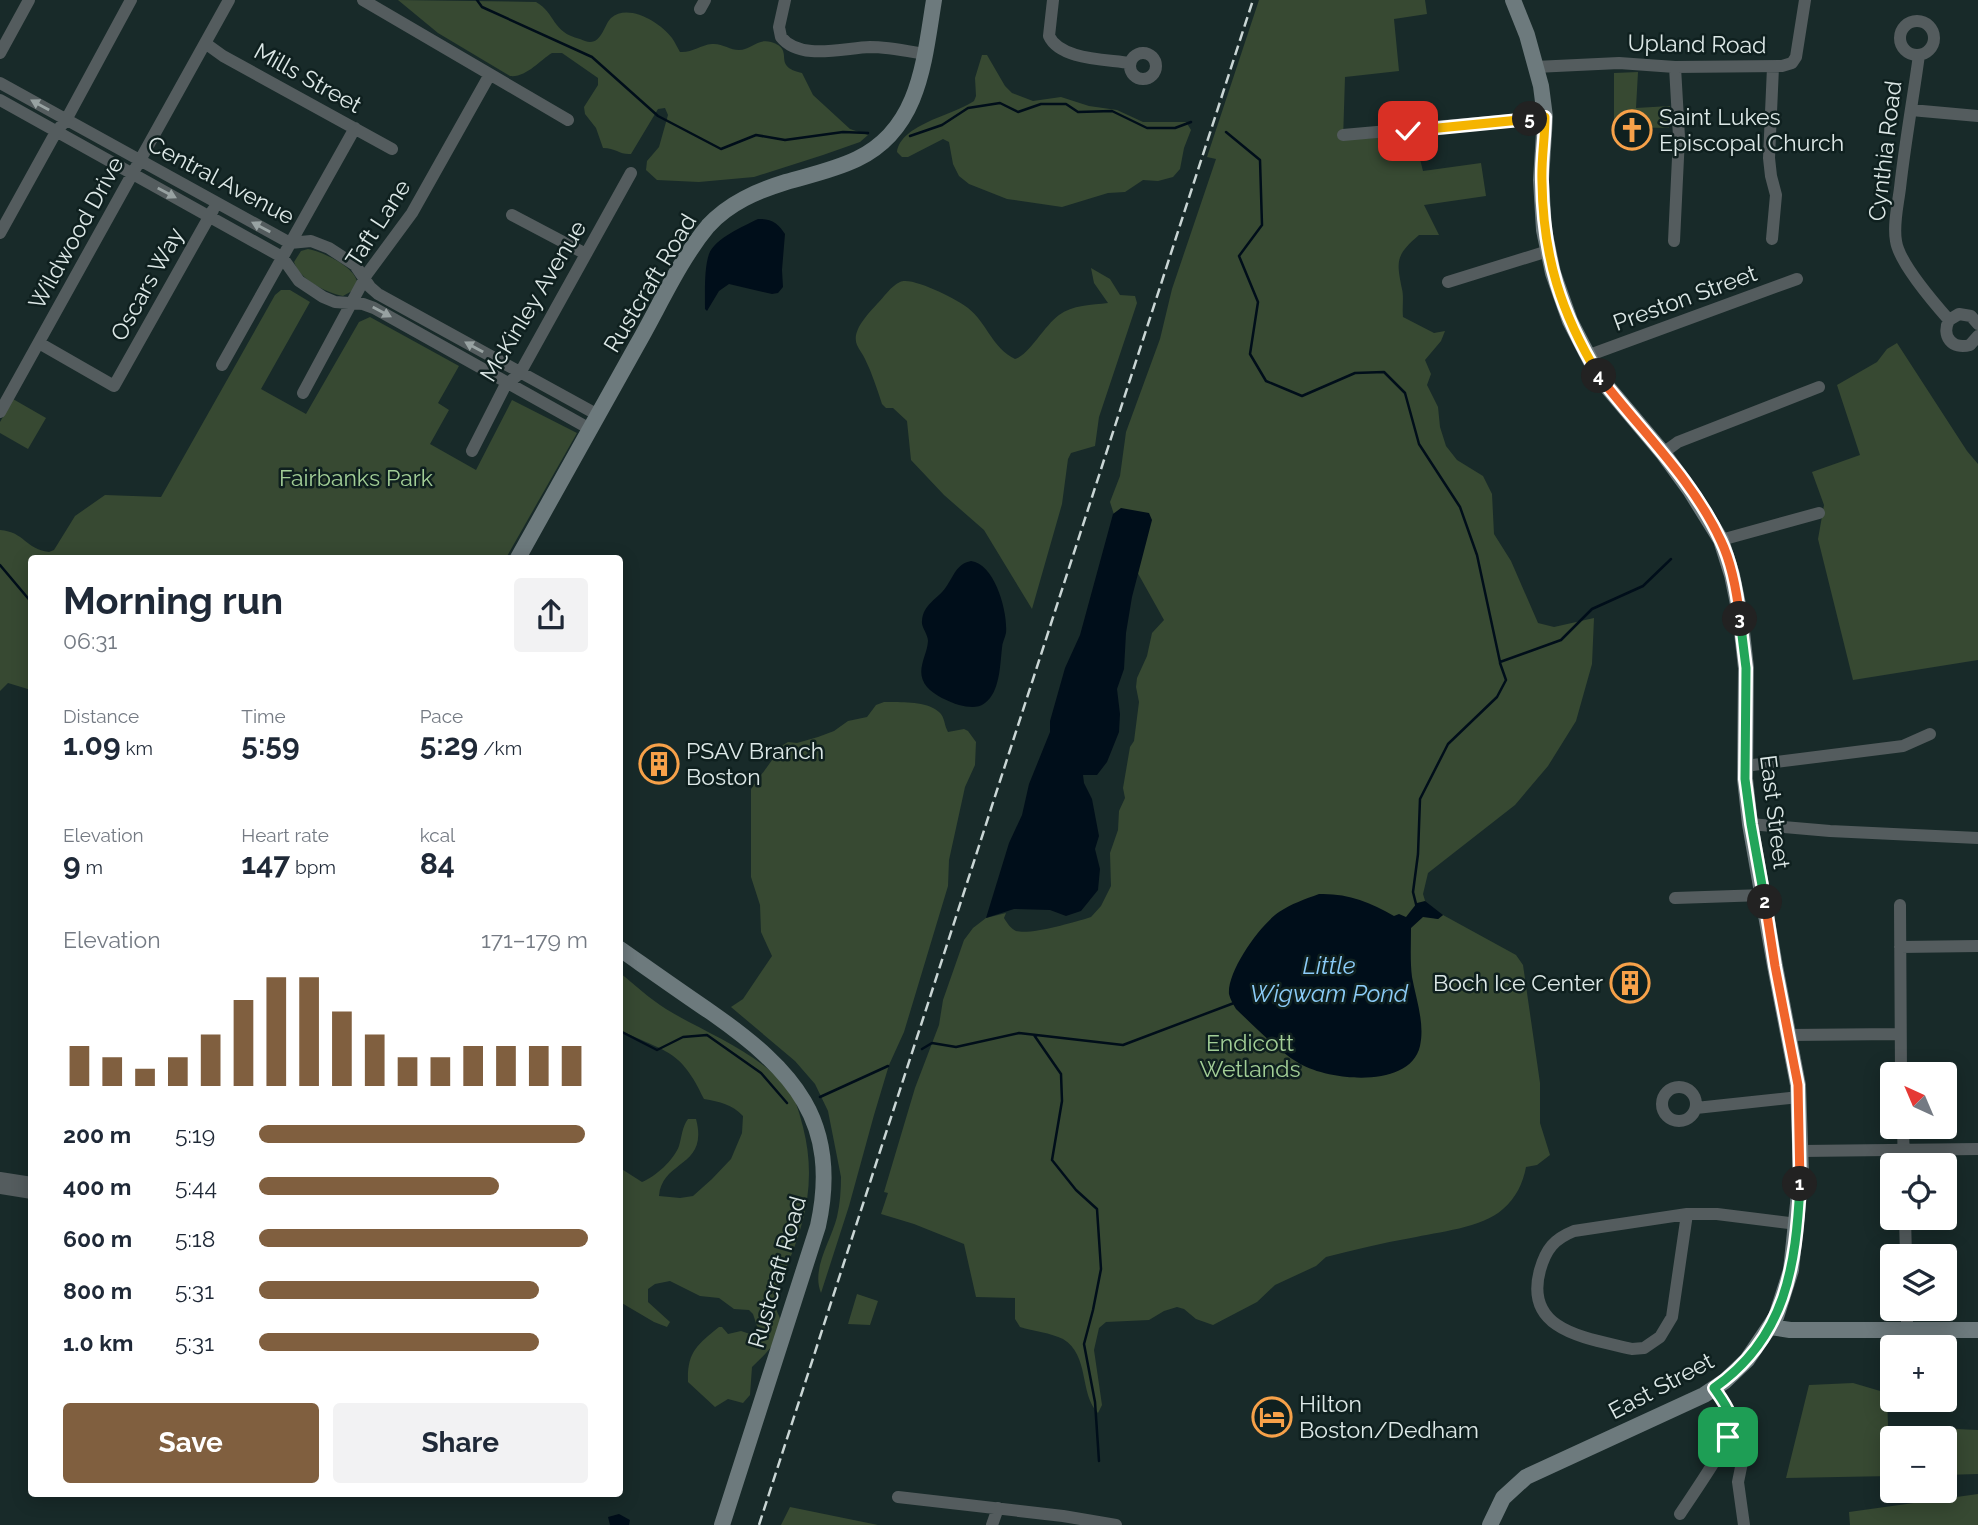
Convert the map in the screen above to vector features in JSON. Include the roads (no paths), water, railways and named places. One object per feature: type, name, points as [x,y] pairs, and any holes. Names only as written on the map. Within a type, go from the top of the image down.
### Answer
[{"type":"main road","name":"Rustcraft Road","points":[[520,555],[692,248],[710,224],[728,208],[755,193],[840,166],[880,145],[906,114],[917,89],[934,0]]},
{"type":"main road","name":"East Street","points":[[1490,1525],[1503,1498],[1526,1477],[1690,1402],[1714,1388],[1747,1360],[1771,1327],[1788,1285],[1797,1224],[1801,1151],[1799,1097],[1751,824],[1745,766],[1746,668],[1732,575],[1721,540],[1690,490],[1600,377],[1570,321],[1554,278],[1544,230],[1541,180],[1545,117],[1541,86],[1527,35],[1513,0]]},
{"type":"main road","name":"Rustcraft Road","points":[[623,951],[728,1025],[771,1059],[803,1098],[821,1149],[823,1194],[816,1235],[722,1525]]},
{"type":"main road","points":[[1771,1327],[1790,1330],[1978,1329]]},
{"type":"street","points":[[0,53],[29,0]]},
{"type":"street","points":[[0,233],[56,132],[66,120],[131,0]]},
{"type":"street","name":"Wildwood Drive","points":[[0,412],[229,0]]},
{"type":"street","points":[[363,0],[568,120]]},
{"type":"street","points":[[785,0],[779,27],[780,37],[789,45],[807,50],[872,47],[925,54]]},
{"type":"street","points":[[1054,0],[1049,36],[1058,49],[1072,54],[1130,63]]},
{"type":"street","name":"Upland Road","points":[[1535,67],[1619,63],[1675,67],[1773,66],[1792,63],[1796,57],[1805,0]]},
{"type":"street","name":"Mills Street","points":[[205,43],[392,149]]},
{"type":"street","name":"Cynthia Road","points":[[1919,55],[1895,224],[1896,241],[1900,254],[1932,301],[1949,320],[1946,330],[1950,341],[1959,346],[1970,345],[1978,336]]},
{"type":"street","points":[[1772,239],[1776,195],[1769,158],[1773,66]]},
{"type":"street","points":[[1674,241],[1679,137],[1675,67]]},
{"type":"street","name":"Taft Lane","points":[[303,393],[365,278],[412,213],[489,76]]},
{"type":"street","name":"Central Avenue","points":[[0,83],[290,243],[311,241],[321,244],[355,265],[378,294],[520,373],[594,422]]},
{"type":"street","name":"Central Avenue","points":[[0,100],[282,257],[295,278],[309,289],[335,302],[374,308],[509,383],[594,422]]},
{"type":"street","points":[[1911,110],[1978,117]]},
{"type":"street","points":[[1343,135],[1545,117]]},
{"type":"street","points":[[222,365],[355,128]]},
{"type":"street","name":"McKinley Avenue","points":[[472,451],[509,383],[520,373],[631,173]]},
{"type":"street","name":"Oscars Way","points":[[39,343],[114,386],[217,204]]},
{"type":"street","points":[[512,215],[586,254]]},
{"type":"street","points":[[1448,282],[1548,251]]},
{"type":"street","name":"Preston Street","points":[[1587,356],[1797,279]]},
{"type":"street","points":[[1949,320],[1965,314],[1978,324]]},
{"type":"street","points":[[1663,453],[1678,442],[1819,387]]},
{"type":"street","points":[[1721,540],[1819,513]]},
{"type":"street","points":[[1745,766],[1903,746],[1930,734]]},
{"type":"street","points":[[1751,824],[1830,831],[1978,838]]},
{"type":"street","points":[[1675,898],[1764,895]]},
{"type":"street","points":[[1900,905],[1900,1062]]},
{"type":"street","points":[[1900,947],[1978,946]]},
{"type":"street","points":[[1788,1035],[1899,1034]]},
{"type":"street","points":[[1696,1108],[1799,1097]]},
{"type":"street","points":[[1904,1139],[1904,1150]]},
{"type":"street","points":[[1801,1151],[1978,1149]]},
{"type":"street","points":[[0,1178],[28,1182]]},
{"type":"street","points":[[0,1188],[28,1192]]},
{"type":"street","points":[[1687,1213],[1672,1317],[1660,1337],[1644,1348],[1632,1349],[1558,1327],[1543,1313],[1536,1294],[1546,1253],[1557,1238],[1574,1231],[1687,1213],[1797,1224]]},
{"type":"street","points":[[1907,1321],[1907,1330]]},
{"type":"street","points":[[1680,1514],[1727,1440],[1732,1426],[1731,1416],[1714,1388]]},
{"type":"street","points":[[1732,1426],[1748,1433],[1738,1482],[1744,1525]]},
{"type":"street","points":[[898,1497],[1116,1525]]},
{"type":"street","points":[[992,1525],[998,1508]]},
{"type":"water","points":[[758,219],[774,222],[785,234],[783,287],[778,293],[772,294],[729,284],[719,291],[707,311],[706,266],[712,248],[723,238]]},
{"type":"water","points":[[1121,508],[1149,513],[1152,520],[1132,597],[1124,669],[1117,689],[1119,732],[1107,762],[1097,775],[1083,775],[1092,799],[1099,836],[1095,849],[1100,869],[1098,890],[1081,911],[1066,916],[1050,910],[1014,909],[986,918],[1009,843],[1022,815],[1029,784],[1050,732],[1050,721],[1065,668],[1080,635],[1113,514]]},
{"type":"water","points":[[971,561],[979,564],[993,580],[1002,602],[1006,624],[994,692],[985,703],[972,707],[955,704],[934,693],[923,681],[921,670],[928,641],[922,623],[925,610],[959,568]]},
{"type":"water","name":"Little Wigwam Pond","points":[[1319,894],[1349,897],[1394,916],[1399,914],[1406,917],[1417,903],[1425,901],[1443,915],[1438,919],[1423,917],[1411,928],[1411,971],[1421,1020],[1421,1037],[1413,1060],[1401,1070],[1366,1078],[1327,1074],[1310,1069],[1273,1044],[1236,1009],[1231,1000],[1229,994],[1233,973],[1246,949],[1263,927],[1284,909]]},
{"type":"water","points":[[619,1514],[630,1520],[629,1525],[610,1525],[608,1517]]},
{"type":"waterway","points":[[477,0],[482,7],[592,57],[658,116],[721,149],[756,135],[785,140],[843,132],[868,133]]},
{"type":"waterway","points":[[910,136],[942,125],[968,108],[1000,103],[1018,112],[1041,104],[1066,104],[1078,112],[1112,111],[1147,128],[1175,128],[1191,122]]},
{"type":"waterway","points":[[1226,132],[1260,160],[1262,225],[1239,256],[1258,302],[1250,354],[1266,381],[1302,396],[1355,373],[1384,372],[1405,393],[1419,444],[1460,507],[1477,555],[1500,662],[1561,640],[1592,609],[1643,586],[1671,559]]},
{"type":"waterway","points":[[0,565],[28,598]]},
{"type":"waterway","points":[[1417,908],[1413,892],[1418,854],[1420,799],[1448,744],[1497,697],[1506,680],[1500,663]]},
{"type":"waterway","points":[[922,1049],[932,1043],[956,1047],[1019,1033],[1123,1045],[1234,1003]]},
{"type":"waterway","points":[[623,1033],[657,1050],[683,1037],[707,1035],[761,1073],[787,1103]]},
{"type":"waterway","points":[[1034,1035],[1061,1074],[1062,1101],[1052,1160],[1076,1190],[1097,1209],[1101,1269],[1084,1344],[1095,1402],[1099,1461]]},
{"type":"waterway","points":[[820,1097],[888,1066]]},
{"type":"railway","points":[[759,1525],[1253,0]]},
{"type":"place","name":"Saint Lukes Episcopal Church","points":[[1632,130]]},
{"type":"place","name":"PSAV Branch Boston","points":[[659,764]]},
{"type":"place","name":"Boch Ice Center","points":[[1630,983]]},
{"type":"place","name":"Hilton Boston/Dedham","points":[[1272,1417]]},
{"type":"park label","name":"Fairbanks Park","points":[[356,478]]},
{"type":"park label","name":"Endicott Wetlands","points":[[1250,1056]]}]
